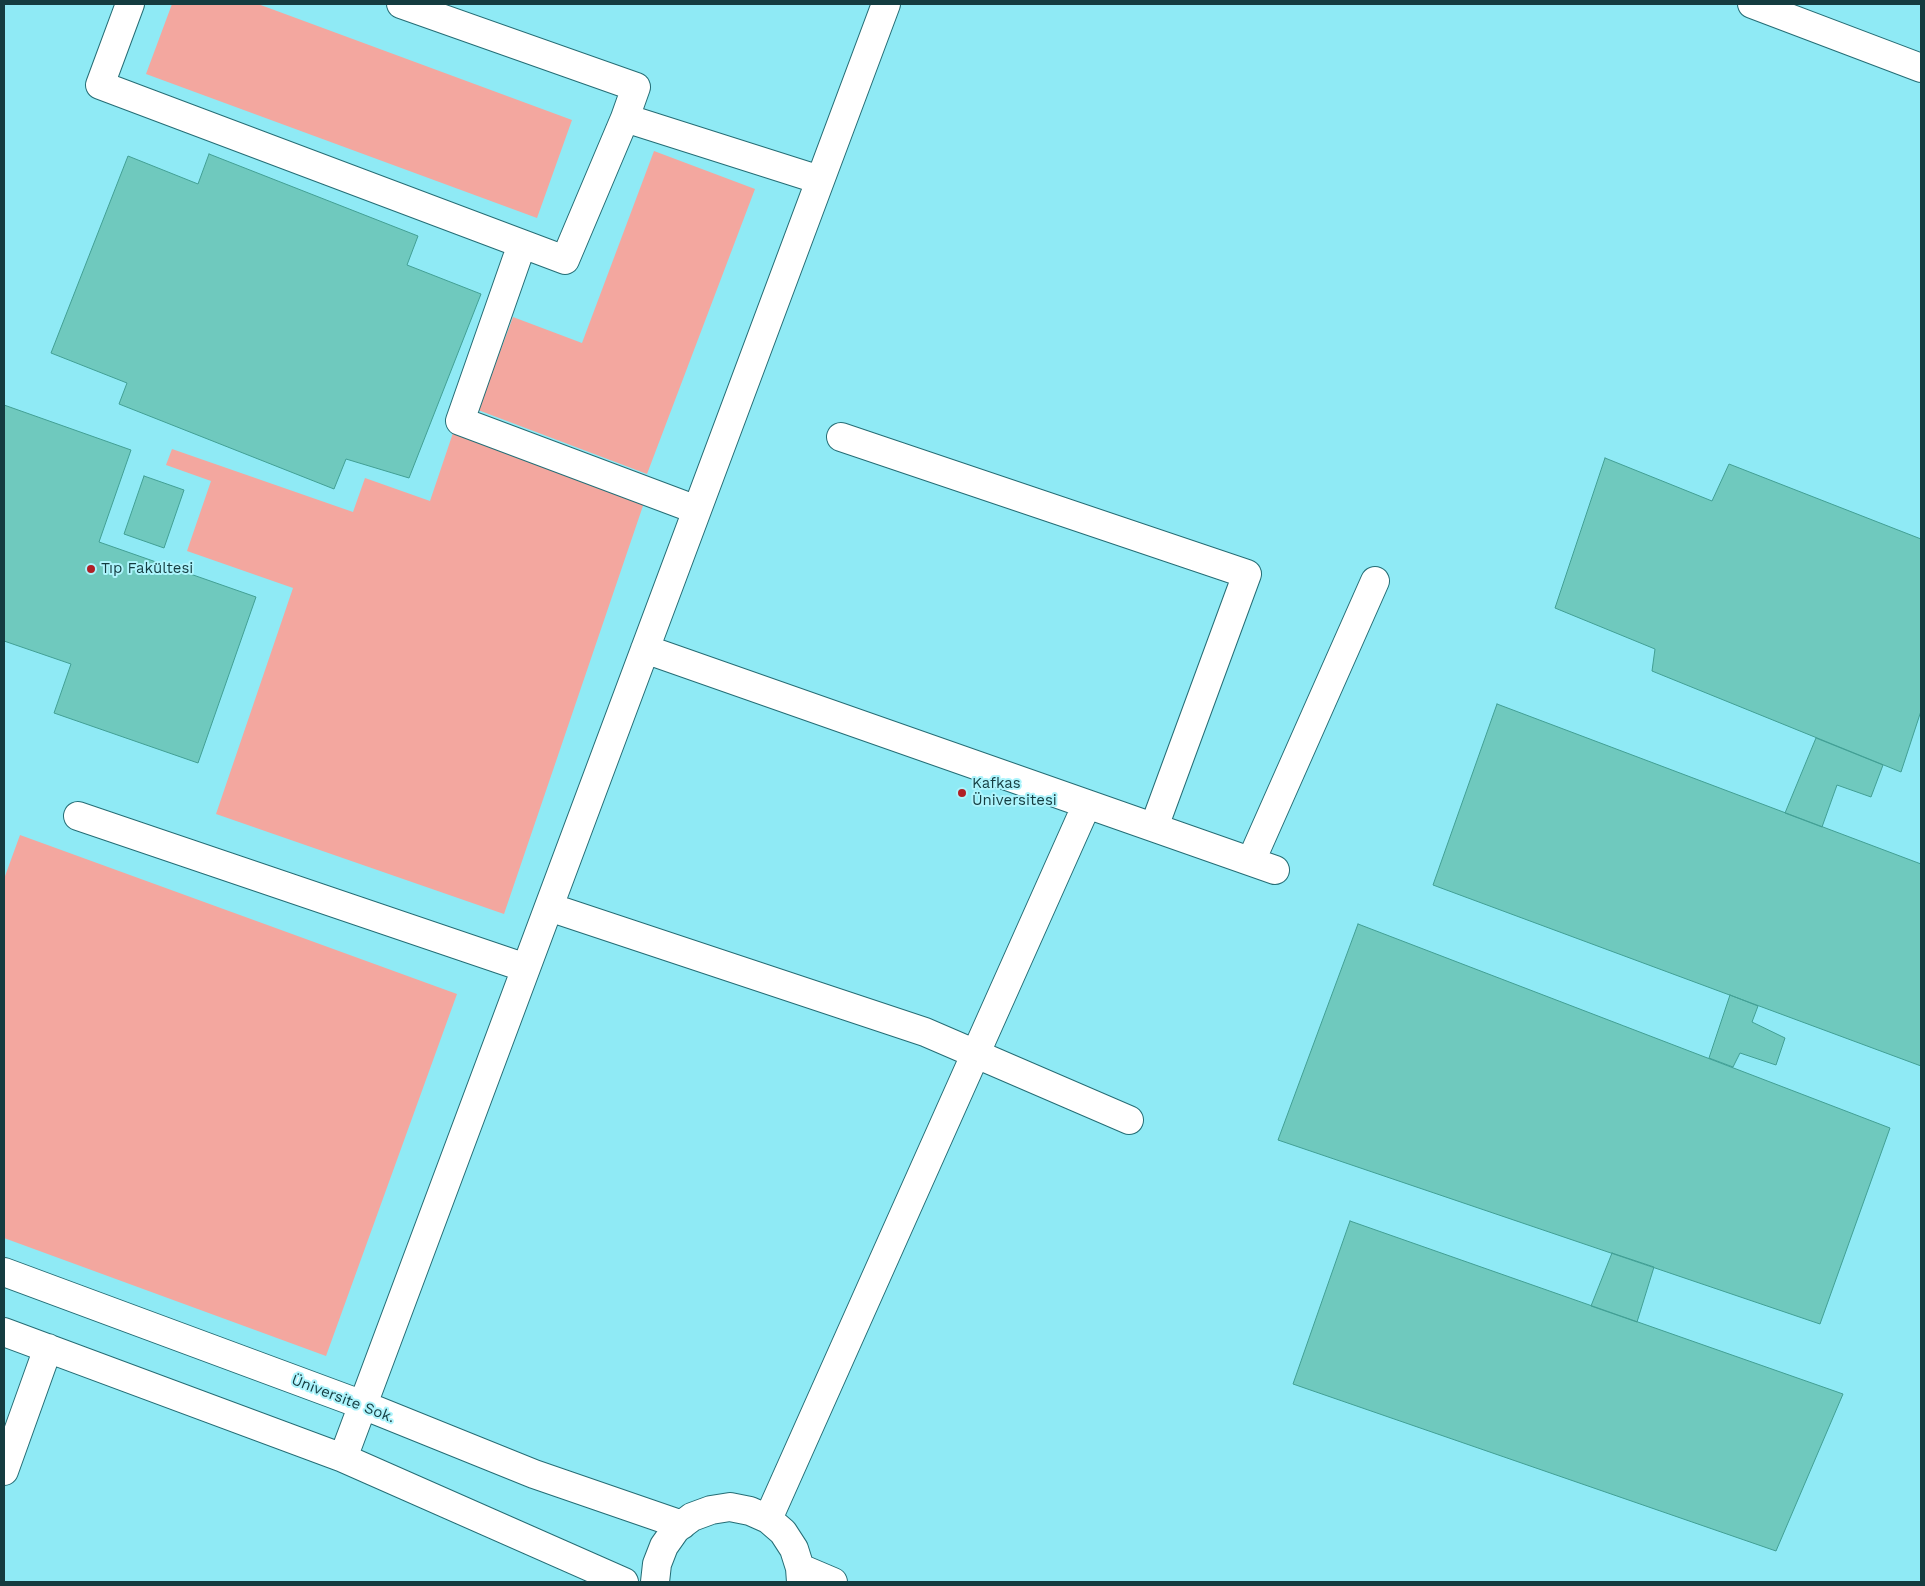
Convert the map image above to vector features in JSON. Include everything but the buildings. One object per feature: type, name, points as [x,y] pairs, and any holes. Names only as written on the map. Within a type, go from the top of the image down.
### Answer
[{"type":"street","points":[[130,4],[100,85],[565,260],[625,118],[636,87],[401,4]]},
{"type":"street","points":[[343,1458],[886,4]]},
{"type":"street","points":[[1752,4],[1921,68]]},
{"type":"street","points":[[625,118],[820,180]]},
{"type":"street","points":[[522,244],[460,421],[697,510]]},
{"type":"street","points":[[841,437],[1247,574],[1154,827]]},
{"type":"street","points":[[645,649],[1263,866],[1375,581]]},
{"type":"street","points":[[768,1519],[1087,804]]},
{"type":"street","points":[[78,816],[526,968]]},
{"type":"street","points":[[549,907],[925,1032],[1129,1120]]},
{"type":"street","name":"Üniversite Sok.","points":[[4,1272],[363,1405],[534,1474],[682,1525]]},
{"type":"street","points":[[4,1332],[343,1458],[624,1582]]},
{"type":"street","points":[[4,1471],[48,1348]]},
{"type":"street","points":[[655,1582],[657,1564],[664,1546],[676,1529],[692,1517],[710,1510],[730,1508],[750,1511],[768,1519],[783,1532],[794,1549],[801,1575],[832,1582]]},
{"type":"shaded area","points":[[172,4],[258,4],[572,120],[537,218],[146,74]]},
{"type":"shaded area","points":[[654,151],[755,189],[647,474],[478,410],[513,317],[582,343]]},
{"type":"shaded area","points":[[455,427],[647,494],[504,914],[216,814],[293,588],[187,551],[211,481],[166,465],[172,449],[353,512],[365,478],[430,501]]},
{"type":"shaded area","points":[[20,835],[457,994],[326,1356],[4,1238],[4,879]]},
{"type":"place","name":"Tıp Fakültesi","points":[[91,569]]},
{"type":"place","name":"Kafkas Üniversitesi","points":[[962,793]]}]
